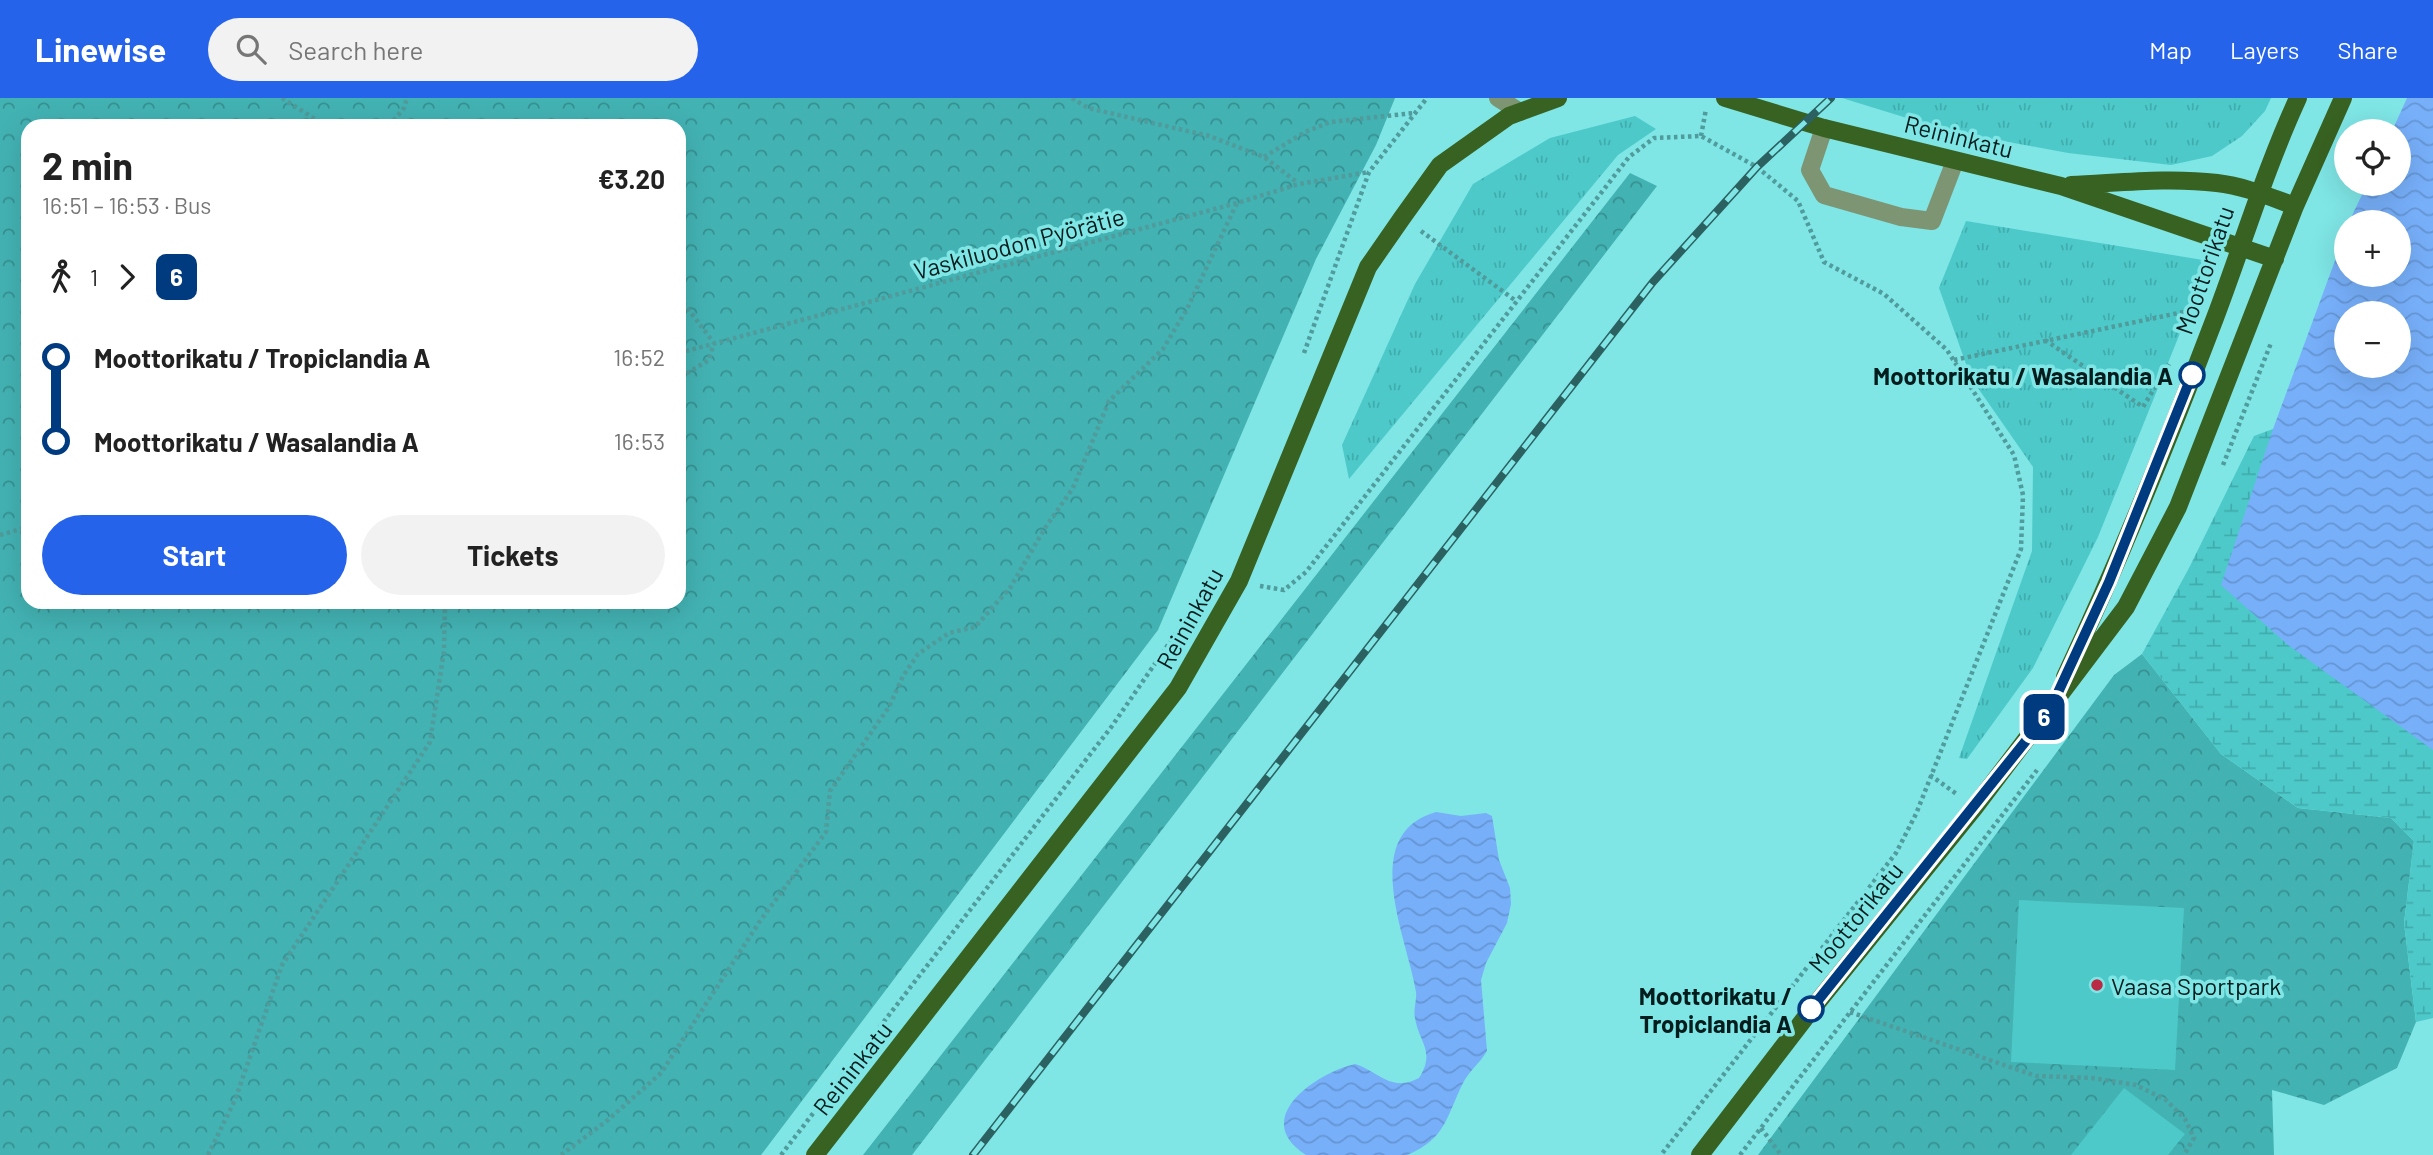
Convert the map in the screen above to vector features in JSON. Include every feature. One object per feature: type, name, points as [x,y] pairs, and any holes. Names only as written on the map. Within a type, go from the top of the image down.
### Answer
[{"type":"main road","name":"Reininkatu","points":[[815,1155],[1178,688],[1239,582],[1368,267],[1402,218],[1440,165],[1520,111],[1558,98]]},
{"type":"main road","name":"Reininkatu","points":[[1725,98],[1824,128],[2061,186],[2275,259]]},
{"type":"main road","name":"Moottorikatu","points":[[2049,712],[2109,582],[2216,315],[2258,192],[2298,98]]},
{"type":"main road","name":"Moottorikatu","points":[[1700,1155],[1811,1009],[2049,712],[2126,607],[2178,507],[2295,206],[2343,98]]},
{"type":"main road","name":"Reininkatu","points":[[2061,186],[2217,183],[2258,192],[2295,206]]},
{"type":"street","points":[[1498,98],[1520,111]]},
{"type":"street","points":[[1824,128],[1810,170],[1824,195],[1901,217],[1932,221],[1955,162]]},
{"type":"path","points":[[282,98],[315,119]]},
{"type":"path","points":[[394,119],[404,108],[407,98]]},
{"type":"path","points":[[1072,98],[1088,108],[1209,136],[1264,157],[1299,184]]},
{"type":"path","points":[[1300,365],[1369,172],[1427,98]]},
{"type":"path","points":[[1701,136],[1708,98]]},
{"type":"path","points":[[1264,157],[1305,132],[1330,122],[1415,113]]},
{"type":"path","points":[[1239,582],[1284,590],[1306,572],[1629,157],[1654,138],[1701,136],[1757,167],[1798,201],[1824,262],[1884,294],[1947,350],[2014,455],[2023,495],[2021,549],[1916,814],[1896,853],[1661,1155]]},
{"type":"path","name":"Vaskiluodon Pyörätie","points":[[686,351],[1299,184],[1369,172]]},
{"type":"path","points":[[561,1155],[608,1120],[661,1073],[760,920],[826,832],[831,791],[889,707],[903,676],[918,654],[949,633],[975,627],[1010,589],[1045,528],[1073,488],[1109,401],[1163,349],[1205,275],[1214,247],[1237,203]]},
{"type":"path","points":[[1402,218],[1516,302]]},
{"type":"path","points":[[686,306],[715,343],[709,360],[686,375]]},
{"type":"path","points":[[1954,360],[2044,339],[2202,309],[2196,318]]},
{"type":"path","points":[[2044,339],[2143,407],[2173,358]]},
{"type":"path","points":[[0,534],[21,529]]},
{"type":"path","points":[[781,1155],[1112,726],[1199,600]]},
{"type":"path","points":[[208,1155],[235,1100],[282,965],[430,742],[444,651],[445,609]]},
{"type":"path","points":[[1740,1155],[1995,825]]},
{"type":"path","points":[[1850,1012],[2036,1076],[2092,1078],[2136,1084],[2166,1100],[2185,1119],[2194,1138],[2185,1155]]},
{"type":"path","points":[[1761,1128],[1781,1155]]},
{"type":"green space","points":[[0,98],[1395,98],[1376,145],[1316,259],[1158,630],[761,1155],[0,1155]]},
{"type":"green space","points":[[1842,98],[2271,98],[2265,111],[2242,136],[2212,156],[2171,165],[2068,153],[1949,131]]},
{"type":"green space","points":[[1635,116],[1656,129],[1618,155],[1349,479],[1342,445],[1415,284],[1473,184],[1550,138]]},
{"type":"green space","points":[[1630,173],[1657,186],[912,1155],[863,1155]]},
{"type":"green space","points":[[1966,221],[2209,261],[2098,537],[2033,668],[1967,759],[1959,758],[2032,551],[2033,467],[1971,378],[1939,288]]},
{"type":"green space","points":[[2273,429],[2433,454],[2433,1018],[2416,1022],[2404,923],[2414,841],[2391,818],[2298,808],[2221,754],[2142,654],[2189,568],[2254,436]]},
{"type":"green space","points":[[2142,654],[2221,754],[2298,808],[2391,818],[2414,841],[2404,923],[2416,1022],[2397,1068],[2324,1105],[2272,1090],[2274,1155],[1758,1155],[2114,675]]},
{"type":"green space","name":"Vaasa Sportpark","points":[[2019,900],[2184,908],[2175,1070],[2011,1062]]},
{"type":"green space","points":[[2124,1088],[2185,1134],[2168,1155],[2071,1155]]},
{"type":"water","points":[[2407,98],[2433,98],[2433,750],[2288,645],[2221,585],[2273,429],[2334,263],[2334,287],[2411,287],[2411,210],[2355,210],[2361,196],[2411,196],[2411,119],[2397,119]]},
{"type":"water","points":[[1436,812],[1461,816],[1486,813],[1492,816],[1499,860],[1510,888],[1511,904],[1507,923],[1486,963],[1481,980],[1487,1051],[1465,1079],[1443,1126],[1430,1142],[1420,1149],[1407,1155],[1306,1155],[1290,1141],[1284,1127],[1286,1113],[1294,1099],[1307,1087],[1339,1069],[1355,1064],[1385,1079],[1400,1083],[1419,1078],[1424,1069],[1425,1047],[1415,1018],[1416,992],[1393,891],[1393,865],[1398,842],[1412,824]]},
{"type":"railway","points":[[973,1155],[1653,282],[1757,167],[1831,98]]},
{"type":"bus line","name":"6","points":[[1811,1009],[2049,712],[2109,582],[2192,375]]},
{"type":"place","name":"Moottorikatu / Wasalandia A","points":[[2192,375]]},
{"type":"place","name":"Vaasa Sportpark","points":[[2097,985]]},
{"type":"place","name":"Moottorikatu / Tropiclandia A","points":[[1811,1009]]}]
